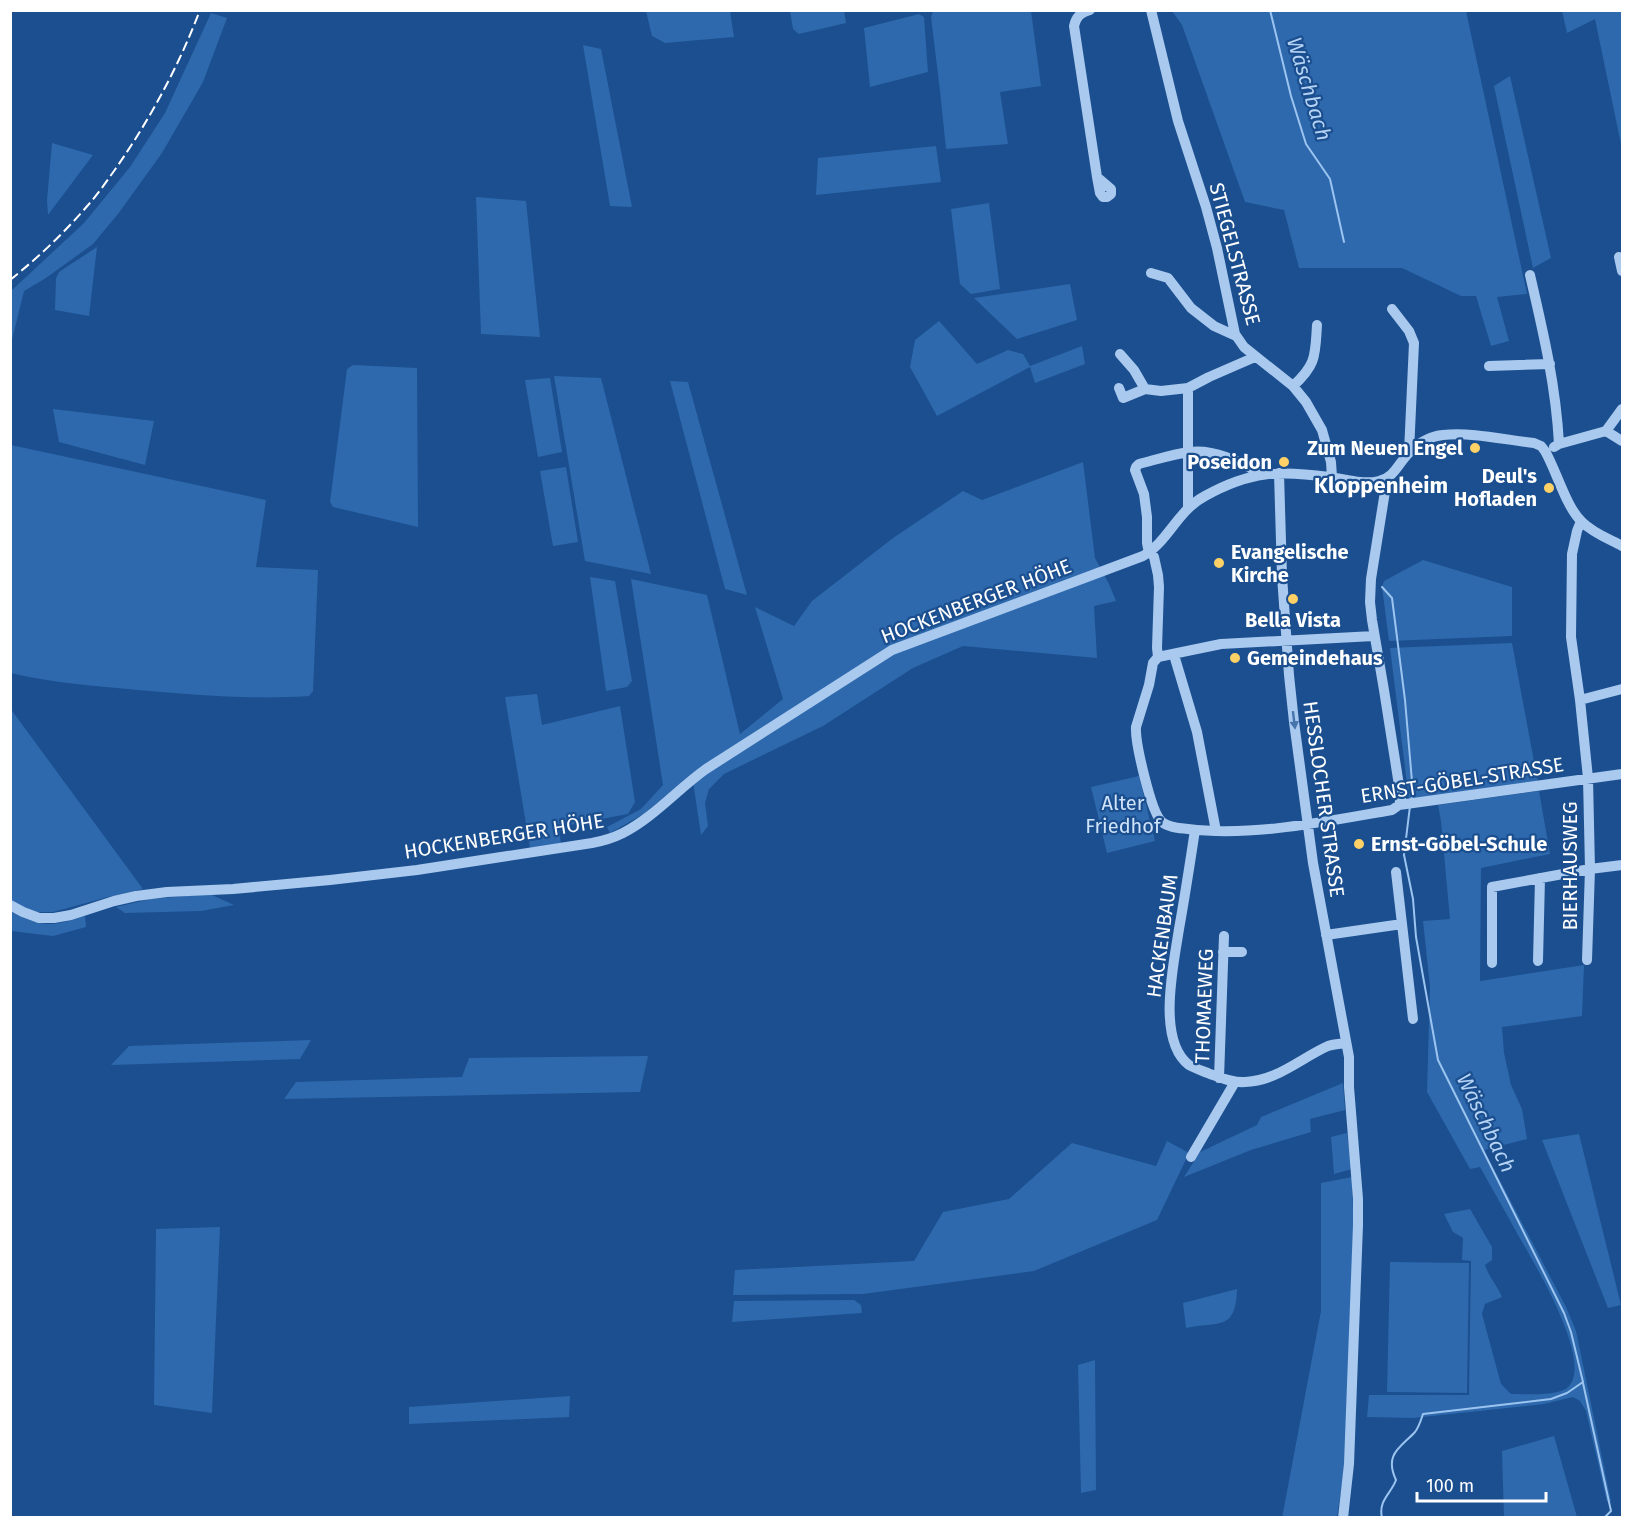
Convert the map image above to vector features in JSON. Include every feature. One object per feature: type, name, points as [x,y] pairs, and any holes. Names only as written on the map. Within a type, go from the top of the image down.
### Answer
[{"type":"street","points":[[1090,10],[1078,15],[1074,26],[1097,177]]},
{"type":"street","name":"STIEGELSTRASSE","points":[[1151,10],[1178,121],[1215,239],[1236,336],[1255,357],[1293,386],[1311,409],[1322,430],[1331,462],[1332,477]]},
{"type":"street","points":[[1619,257],[1623,271]]},
{"type":"street","points":[[1151,273],[1168,278],[1191,308],[1214,326],[1236,336]]},
{"type":"street","points":[[1530,275],[1550,364],[1559,444]]},
{"type":"street","points":[[1392,309],[1409,331],[1414,343],[1409,452]]},
{"type":"street","points":[[1293,386],[1304,376],[1316,355],[1317,325]]},
{"type":"street","points":[[1120,354],[1134,370],[1145,389]]},
{"type":"street","points":[[1119,388],[1123,398],[1145,389],[1161,391],[1188,388],[1255,357]]},
{"type":"street","points":[[1489,366],[1550,364]]},
{"type":"street","points":[[1188,388],[1188,507]]},
{"type":"street","points":[[1545,451],[1559,444],[1606,431],[1623,409]]},
{"type":"street","points":[[1606,431],[1623,441]]},
{"type":"street","points":[[1150,552],[1188,507],[1218,489],[1245,478],[1279,473],[1377,482],[1387,479],[1409,452],[1421,442],[1443,435],[1534,443],[1541,446],[1573,511],[1581,521],[1623,546]]},
{"type":"street","points":[[1261,474],[1246,465],[1200,452],[1189,452],[1136,466],[1135,470],[1144,494],[1147,543],[1157,565],[1158,657],[1221,644],[1374,636]]},
{"type":"street","name":"HESSLOCHER STRASSE","points":[[1279,473],[1282,576],[1294,723],[1307,824],[1349,1056],[1349,1087],[1357,1180],[1358,1225],[1349,1464],[1348,1486],[1342,1518]]},
{"type":"street","points":[[1387,479],[1371,579],[1370,602],[1401,798],[1406,804]]},
{"type":"street","name":"BIERHAUSWEG","points":[[1581,521],[1576,531],[1572,554],[1570,637],[1580,700],[1588,778],[1590,869],[1587,960]]},
{"type":"street","name":"HOCKENBERGER HÖHE","points":[[10,905],[39,918],[54,918],[71,915],[114,900],[136,896],[166,892],[233,890],[417,870],[609,839],[637,825],[706,769],[892,650],[1150,552]]},
{"type":"street","points":[[1174,655],[1197,732],[1216,831]]},
{"type":"street","name":"ERNST-GÖBEL-STRASSE","points":[[1158,657],[1153,663],[1136,727],[1137,742],[1155,812],[1158,818],[1167,825],[1216,831],[1307,824],[1392,810],[1406,804],[1623,774]]},
{"type":"street","points":[[1580,700],[1623,689]]},
{"type":"street","name":"HACKENBAUM","points":[[1196,830],[1169,1005],[1170,1022],[1176,1045],[1184,1060],[1197,1069],[1220,1078],[1235,1082],[1255,1081],[1282,1071],[1330,1045],[1346,1043]]},
{"type":"street","points":[[1492,963],[1492,887],[1623,865]]},
{"type":"street","points":[[1396,872],[1413,1019]]},
{"type":"street","points":[[1539,961],[1540,878]]},
{"type":"street","points":[[1326,935],[1402,924]]},
{"type":"street","name":"THOMAEWEG","points":[[1220,1078],[1224,936]]},
{"type":"street","points":[[1223,952],[1242,952]]},
{"type":"street","points":[[1191,1157],[1235,1082]]},
{"type":"green space","points":[[646,11],[730,11],[734,37],[665,43],[652,36]]},
{"type":"green space","points":[[790,11],[844,11],[846,23],[799,34],[793,29]]},
{"type":"green space","points":[[933,11],[1031,11],[1041,86],[1000,92],[1008,144],[946,149],[931,17]]},
{"type":"green space","points":[[1172,11],[1466,11],[1527,294],[1497,297],[1509,341],[1491,346],[1476,296],[1461,296],[1402,268],[1299,268],[1284,210],[1245,202],[1182,25]]},
{"type":"green space","points":[[1562,11],[1622,11],[1622,149],[1595,19],[1567,33]]},
{"type":"green space","points":[[211,13],[227,18],[203,82],[162,153],[93,244],[24,291],[11,344],[11,291],[84,223],[130,167],[165,113]]},
{"type":"green space","points":[[919,14],[924,17],[928,72],[870,87],[864,28]]},
{"type":"green space","points":[[583,45],[601,49],[632,207],[610,206]]},
{"type":"green space","points":[[1510,76],[1551,258],[1533,268],[1494,86]]},
{"type":"green space","points":[[52,143],[93,155],[48,215],[47,200]]},
{"type":"green space","points":[[936,146],[941,182],[816,195],[818,158]]},
{"type":"green space","points":[[476,197],[526,201],[540,337],[481,334]]},
{"type":"green space","points":[[989,203],[1000,289],[971,294],[960,284],[951,209]]},
{"type":"green space","points":[[97,247],[89,316],[55,310],[56,278],[59,272]]},
{"type":"green space","points":[[1070,284],[1077,320],[1017,339],[974,298]]},
{"type":"green space","points":[[939,321],[977,364],[1008,350],[1023,354],[1030,366],[1082,346],[1085,364],[1035,383],[1030,367],[937,416],[910,367],[915,340]]},
{"type":"green space","points":[[353,365],[417,368],[418,527],[333,507],[330,502],[347,369]]},
{"type":"green space","points":[[554,376],[601,378],[651,574],[585,561]]},
{"type":"green space","points":[[550,378],[562,452],[538,457],[525,380]]},
{"type":"green space","points":[[670,381],[688,382],[747,595],[725,589]]},
{"type":"green space","points":[[53,409],[154,421],[145,465],[59,442]]},
{"type":"green space","points":[[11,445],[266,500],[256,567],[318,570],[313,691],[309,696],[245,697],[181,694],[74,684],[11,673]]},
{"type":"green space","points":[[1083,462],[1095,558],[1116,601],[1094,606],[1097,658],[963,646],[913,668],[823,726],[724,774],[709,789],[705,803],[708,826],[701,835],[692,775],[642,815],[610,833],[607,827],[641,809],[663,785],[631,579],[707,595],[740,734],[783,699],[755,607],[794,626],[812,601],[893,538],[963,491],[982,500]]},
{"type":"green space","points":[[566,467],[578,542],[553,546],[540,471]]},
{"type":"green space","points":[[1423,560],[1512,587],[1512,636],[1389,641],[1382,587],[1384,581]]},
{"type":"green space","points":[[590,577],[615,581],[632,681],[627,687],[606,691]]},
{"type":"green space","points":[[1512,643],[1538,783],[1409,800],[1390,648]]},
{"type":"green space","points":[[537,694],[542,725],[620,706],[635,802],[628,814],[559,827],[561,845],[530,848],[505,697]]},
{"type":"green space","points":[[10,708],[143,889],[53,912],[35,912],[11,900]]},
{"type":"green space","name":"Alter Friedhof","points":[[1139,776],[1155,841],[1107,853],[1091,787]]},
{"type":"green space","points":[[1539,791],[1550,854],[1481,868],[1480,981],[1584,965],[1582,1016],[1502,1027],[1504,1053],[1511,1085],[1522,1109],[1527,1139],[1484,1150],[1566,1307],[1576,1331],[1611,1501],[1607,1502],[1586,1411],[1580,1401],[1573,1397],[1544,1404],[1413,1418],[1367,1417],[1369,1395],[1469,1395],[1471,1261],[1462,1260],[1463,1238],[1453,1232],[1444,1214],[1470,1209],[1492,1247],[1492,1260],[1485,1265],[1502,1297],[1485,1304],[1482,1314],[1501,1384],[1511,1394],[1558,1392],[1569,1386],[1574,1373],[1573,1355],[1567,1334],[1547,1287],[1480,1167],[1470,1169],[1427,1092],[1430,987],[1423,921],[1450,919],[1438,805]]},
{"type":"green space","points":[[210,894],[234,905],[201,911],[125,913],[116,907],[151,899]]},
{"type":"green space","points":[[10,911],[47,924],[85,916],[86,927],[53,936],[11,931]]},
{"type":"green space","points":[[311,1040],[300,1059],[111,1065],[129,1046]]},
{"type":"green space","points":[[648,1056],[640,1092],[284,1099],[296,1082],[462,1077],[469,1058]]},
{"type":"green space","points":[[1343,1083],[1345,1110],[1310,1119],[1311,1132],[1251,1150],[1184,1177],[1200,1152],[1257,1125],[1261,1117]]},
{"type":"green space","points":[[1347,1133],[1352,1169],[1334,1174],[1331,1137]]},
{"type":"green space","points":[[1579,1134],[1621,1305],[1608,1308],[1542,1140]]},
{"type":"green space","points":[[1167,1141],[1189,1153],[1157,1220],[1034,1271],[863,1294],[733,1295],[735,1270],[914,1261],[943,1212],[1009,1199],[1072,1143],[1156,1166]]},
{"type":"green space","points":[[1352,1177],[1354,1243],[1347,1452],[1337,1517],[1282,1518],[1321,1311],[1321,1183]]},
{"type":"green space","points":[[220,1227],[212,1413],[154,1405],[156,1229]]},
{"type":"green space","points":[[1390,1262],[1469,1263],[1467,1393],[1387,1392]]},
{"type":"green space","points":[[1237,1289],[1236,1303],[1229,1318],[1216,1324],[1186,1328],[1183,1303]]},
{"type":"green space","points":[[854,1300],[861,1305],[862,1313],[732,1322],[734,1301]]},
{"type":"green space","points":[[1095,1360],[1096,1490],[1081,1493],[1078,1365]]},
{"type":"green space","points":[[570,1396],[569,1417],[409,1424],[409,1407]]},
{"type":"green space","points":[[1554,1436],[1577,1517],[1504,1517],[1502,1451]]},
{"type":"waterway","name":"Wäschbach","points":[[1270,10],[1291,96],[1306,144],[1330,179],[1344,242]]},
{"type":"waterway","name":"Wäschbach","points":[[1382,587],[1392,598],[1405,700],[1413,793],[1411,800]]},
{"type":"waterway","name":"Wäschbach","points":[[1382,1518],[1383,1502],[1396,1480],[1392,1464],[1395,1452],[1416,1430],[1423,1414],[1551,1399],[1567,1393],[1583,1382],[1564,1313],[1438,1060],[1404,855],[1410,806]]},
{"type":"waterway","points":[[1583,1383],[1611,1511],[1604,1518]]},
{"type":"railway","points":[[10,280],[71,224],[114,171],[162,94],[200,10]]},
{"type":"place","name":"Zum Neuen Engel","points":[[1475,448]]},
{"type":"place","name":"Poseidon","points":[[1284,462]]},
{"type":"place","name":"Deul's Hofladen","points":[[1549,488]]},
{"type":"place","name":"Evangelische Kirche","points":[[1219,563]]},
{"type":"place","name":"Bella Vista","points":[[1293,599]]},
{"type":"place","name":"Gemeindehaus","points":[[1235,658]]},
{"type":"place","name":"Ernst-Göbel-Schule","points":[[1359,844]]},
{"type":"district","name":"Kloppenheim","points":[[1381,485]]}]
